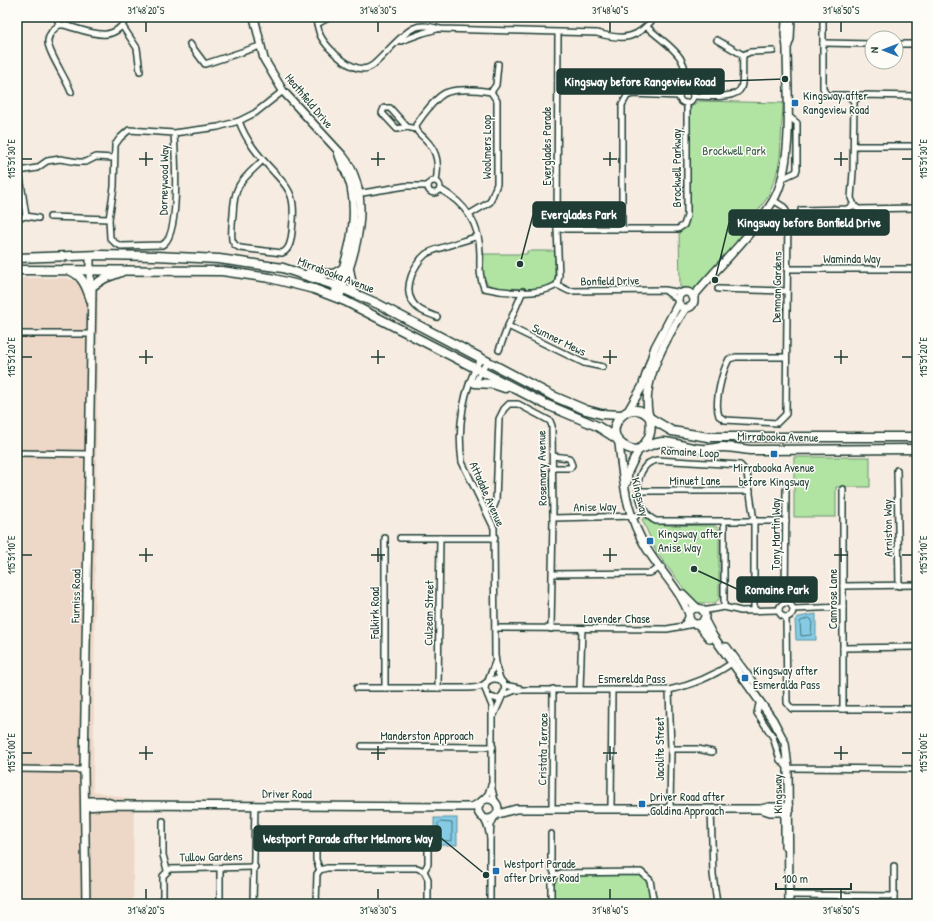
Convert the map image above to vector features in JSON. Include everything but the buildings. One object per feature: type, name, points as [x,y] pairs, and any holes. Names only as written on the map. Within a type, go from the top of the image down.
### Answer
[{"type":"main road","name":"Mirrabooka Avenue","points":[[17,258],[92,256],[219,260],[283,268],[354,294],[553,396],[586,410],[601,414],[625,413]]},
{"type":"main road","points":[[296,272],[334,274],[347,268]]},
{"type":"main road","name":"Mirrabooka Avenue","points":[[17,270],[222,271],[270,278],[337,297],[525,394],[597,426],[618,440]]},
{"type":"main road","points":[[69,270],[78,274],[86,285],[92,300]]},
{"type":"main road","points":[[93,287],[105,278],[125,270]]},
{"type":"main road","points":[[475,383],[493,384],[525,394]]},
{"type":"main road","points":[[641,411],[649,417],[651,434],[647,442],[640,449],[628,449],[618,440],[615,425],[625,413],[641,411]]},
{"type":"main road","name":"Mirrabooka Avenue","points":[[649,417],[664,428],[672,431],[708,437],[917,437]]},
{"type":"main road","name":"Mirrabooka Avenue","points":[[640,449],[662,442],[702,449],[725,447],[750,450],[917,449]]},
{"type":"street","points":[[57,17],[59,25]]},
{"type":"street","points":[[59,25],[107,34],[116,32],[123,27],[127,17]]},
{"type":"street","name":"Heathfield Drive","points":[[254,17],[264,60],[283,91],[338,152],[355,195],[347,268],[337,297]]},
{"type":"street","points":[[315,17],[320,35],[331,49],[350,66],[362,69],[372,67],[394,46],[412,37],[441,29],[558,34],[597,33],[625,38],[636,35],[647,27],[655,17]]},
{"type":"street","points":[[317,24],[330,17]]},
{"type":"street","points":[[787,17],[785,35],[788,48]]},
{"type":"street","points":[[625,413],[642,387],[655,347],[684,297],[696,287],[709,280],[753,230],[773,200],[781,179],[787,140],[788,48],[790,17]]},
{"type":"street","points":[[823,17],[823,88],[826,95],[847,95],[854,101]]},
{"type":"street","points":[[59,25],[49,34],[47,41],[49,49],[66,78],[71,92]]},
{"type":"street","points":[[123,27],[132,38],[137,48],[140,71]]},
{"type":"street","points":[[647,27],[679,55],[687,71],[687,89]]},
{"type":"street","name":"Everglades Parade","points":[[557,285],[559,276],[557,229],[558,34]]},
{"type":"street","points":[[717,40],[742,55]]},
{"type":"street","points":[[823,43],[864,44]]},
{"type":"street","points":[[190,44],[200,59],[206,64],[260,46]]},
{"type":"street","points":[[904,44],[917,44]]},
{"type":"street","points":[[742,55],[750,52],[773,51]]},
{"type":"street","points":[[693,96],[732,96],[738,93],[741,87],[742,55]]},
{"type":"street","points":[[416,129],[416,125],[429,108],[447,92],[474,90],[492,92],[496,85],[498,64]]},
{"type":"street","points":[[687,89],[692,92],[693,96]]},
{"type":"street","points":[[678,96],[681,91],[687,89]]},
{"type":"street","name":"Dorneywood Way","points":[[174,133],[174,215],[170,237],[166,243],[162,245],[128,246],[115,244],[110,238],[109,219],[114,186],[115,145],[120,138],[129,130],[174,133],[239,121],[255,113],[283,91]]},
{"type":"street","name":"Woolmers Loop","points":[[470,214],[490,202],[497,184],[497,101],[492,92]]},
{"type":"street","points":[[622,229],[622,105],[624,100],[633,94],[678,96]]},
{"type":"street","points":[[678,96],[680,101],[687,103],[692,100],[693,96]]},
{"type":"street","points":[[854,101],[861,96],[917,96]]},
{"type":"street","points":[[854,101],[854,146],[851,198],[854,205],[858,209],[917,208]]},
{"type":"street","name":"Brockwell Parkway","points":[[557,229],[678,229],[684,225],[686,216],[687,103]]},
{"type":"street","points":[[408,127],[390,108],[384,108],[382,113],[397,129],[408,127],[416,129],[435,152],[438,165],[436,181]]},
{"type":"street","points":[[781,179],[792,175],[797,169],[797,122],[787,115]]},
{"type":"street","points":[[239,121],[244,134],[263,160],[287,187],[293,203],[291,237],[287,250],[282,253],[240,248],[235,245],[232,240],[233,201],[236,189],[241,181],[263,160]]},
{"type":"street","points":[[854,146],[917,146]]},
{"type":"street","points":[[17,157],[26,216]]},
{"type":"street","points":[[19,171],[37,168],[47,161],[60,159],[86,162],[96,158],[114,158]]},
{"type":"street","points":[[428,186],[432,181],[436,181]]},
{"type":"street","points":[[436,181],[440,183],[440,189]]},
{"type":"street","points":[[355,195],[406,186],[428,186]]},
{"type":"street","points":[[428,186],[429,190],[434,193],[440,189]]},
{"type":"street","points":[[440,189],[457,200],[470,214],[478,236],[480,280],[484,288],[522,291],[548,290],[557,285]]},
{"type":"street","name":"Denman Gardens","points":[[773,200],[784,207],[788,216],[786,414],[778,423],[726,420],[719,416],[717,411],[718,399],[726,365],[729,359],[736,357],[786,357]]},
{"type":"street","points":[[801,210],[848,210],[854,205]]},
{"type":"street","points":[[17,219],[26,216],[38,218]]},
{"type":"street","points":[[50,217],[109,219]]},
{"type":"street","points":[[437,317],[421,311],[411,300],[409,286],[413,270],[427,254],[478,236]]},
{"type":"street","name":"Furniss Road","points":[[86,904],[84,770],[93,287],[92,256]]},
{"type":"street","points":[[347,268],[354,294]]},
{"type":"street","name":"Waminda Way","points":[[788,269],[917,269]]},
{"type":"street","name":"Bonfield Drive","points":[[557,285],[570,291],[665,290],[684,297]]},
{"type":"street","points":[[718,289],[787,291]]},
{"type":"street","points":[[499,350],[522,291]]},
{"type":"street","points":[[684,297],[692,305],[685,308]]},
{"type":"street","points":[[649,417],[647,398],[652,376],[661,350],[685,308],[684,297]]},
{"type":"street","name":"Sumner Mews","points":[[508,326],[584,363],[603,367]]},
{"type":"street","points":[[17,334],[91,334]]},
{"type":"street","name":"Attadale Avenue","points":[[484,360],[478,369],[462,403],[462,462],[494,528],[496,655],[497,670],[503,683]]},
{"type":"street","name":"Attadale Avenue","points":[[468,390],[475,383],[478,369]]},
{"type":"street","name":"Rosemary Avenue","points":[[486,511],[494,506],[496,501],[498,422],[504,408],[509,404],[518,404],[550,421],[552,426],[553,518],[551,628]]},
{"type":"street","name":"Kingsway","points":[[618,440],[623,479],[634,516],[661,568],[681,596],[689,615],[754,693],[780,731],[787,750],[785,904]]},
{"type":"street","name":"Kingsway","points":[[634,516],[627,477],[632,461],[640,449]]},
{"type":"street","points":[[17,453],[89,454]]},
{"type":"street","points":[[553,456],[569,458],[572,465],[570,468],[553,468]]},
{"type":"street","name":"Romaine Loop","points":[[754,522],[747,472],[740,465],[657,460],[647,464],[643,469],[640,478],[639,492],[645,512],[650,518],[656,521],[724,522],[754,522],[786,521]]},
{"type":"street","name":"Arniston Way","points":[[897,470],[899,586]]},
{"type":"street","name":"Camrose Lane","points":[[843,489],[844,709]]},
{"type":"street","name":"Tony Martin Way","points":[[785,603],[786,490]]},
{"type":"street","name":"Minuet Lane","points":[[639,492],[750,492]]},
{"type":"street","name":"Anise Way","points":[[553,518],[634,516]]},
{"type":"street","points":[[724,522],[724,607]]},
{"type":"street","points":[[754,522],[754,611]]},
{"type":"street","name":"Falkirk Road","points":[[385,538],[385,688]]},
{"type":"street","points":[[400,538],[495,538]]},
{"type":"street","name":"Culzean Street","points":[[438,688],[440,538]]},
{"type":"street","points":[[552,574],[650,573],[661,568]]},
{"type":"street","name":"Kingsway","points":[[661,568],[684,596],[702,614],[713,636],[731,664],[774,725],[780,738],[787,768]]},
{"type":"street","points":[[843,586],[917,585]]},
{"type":"street","points":[[779,610],[781,605],[785,603],[790,604],[793,609]]},
{"type":"street","points":[[696,624],[702,614],[716,608],[724,607],[754,611],[779,610]]},
{"type":"street","points":[[793,609],[843,607]]},
{"type":"street","points":[[786,617],[791,615],[793,609]]},
{"type":"street","points":[[682,626],[692,610],[702,614]]},
{"type":"street","points":[[779,610],[781,615],[786,617]]},
{"type":"street","points":[[786,617],[787,703],[794,709],[917,709]]},
{"type":"street","name":"Lavender Chase","points":[[495,628],[667,629],[696,624]]},
{"type":"street","points":[[580,689],[582,629]]},
{"type":"street","name":"Kingsway","points":[[720,646],[727,646],[755,684],[754,693]]},
{"type":"street","points":[[843,648],[917,647]]},
{"type":"street","name":"Attadale Avenue","points":[[487,682],[494,665],[496,655]]},
{"type":"street","name":"Esmerelda Pass","points":[[503,695],[516,690],[669,690],[692,686],[711,677],[731,664]]},
{"type":"street","points":[[357,688],[468,688],[480,687],[492,679],[503,683],[505,690],[497,706],[493,720]]},
{"type":"street","points":[[487,682],[484,689],[492,706],[493,720],[492,789],[499,807],[497,815],[491,825],[490,904]]},
{"type":"street","name":"Esmerelda Pass","points":[[503,683],[526,690]]},
{"type":"street","points":[[468,688],[480,691],[487,696],[497,699],[503,695]]},
{"type":"street","name":"Cristata Terrace","points":[[552,809],[553,689]]},
{"type":"street","points":[[611,808],[612,690]]},
{"type":"street","name":"Jacolite Street","points":[[669,690],[671,749],[670,808]]},
{"type":"street","name":"Manderston Approach","points":[[362,746],[493,747]]},
{"type":"street","points":[[671,749],[698,749],[712,752]]},
{"type":"street","points":[[787,768],[917,769]]},
{"type":"street","points":[[17,769],[84,770]]},
{"type":"street","points":[[490,838],[488,828],[478,809],[481,802],[488,794],[493,779]]},
{"type":"street","points":[[481,802],[489,798],[516,809]]},
{"type":"street","name":"Driver Road","points":[[85,804],[472,807],[481,802]]},
{"type":"street","points":[[253,904],[255,867],[255,805]]},
{"type":"street","name":"Driver Road","points":[[460,807],[472,810],[482,816]]},
{"type":"street","points":[[482,816],[489,819],[504,810],[516,809],[761,809],[770,812],[787,810]]},
{"type":"street","points":[[712,809],[713,874],[716,904]]},
{"type":"street","name":"Kingsway","points":[[787,810],[789,904]]},
{"type":"street","name":"Tullow Gardens","points":[[163,821],[163,855],[167,870],[164,876],[163,904]]},
{"type":"street","points":[[551,834],[551,865],[555,875]]},
{"type":"street","points":[[316,838],[316,860],[320,870]]},
{"type":"street","points":[[424,871],[428,864],[428,839]]},
{"type":"street","points":[[894,866],[894,904]]},
{"type":"street","name":"Tullow Gardens","points":[[167,870],[175,867],[255,867]]},
{"type":"street","points":[[220,868],[220,904]]},
{"type":"street","points":[[316,904],[317,874],[320,870],[327,868],[417,868],[424,871],[428,879],[428,904]]},
{"type":"street","points":[[551,904],[551,882],[555,875],[561,873],[641,872],[650,880],[654,904]]},
{"type":"street","points":[[789,895],[894,896]]},
{"type":"shaded area","points":[[17,278],[66,278],[98,288],[93,791],[134,800],[133,904],[17,904]]},
{"type":"green space","name":"Brockwell Park","points":[[698,101],[783,103],[780,158],[776,176],[767,198],[709,280],[691,290],[680,287],[679,228],[685,221],[690,108]]},
{"type":"green space","points":[[527,251],[555,251],[555,283],[542,289],[507,288],[488,284],[484,278],[484,254],[527,254]]},
{"type":"green space","points":[[794,457],[870,457],[870,487],[836,487],[836,517],[794,517]]},
{"type":"green space","points":[[647,518],[663,525],[715,526],[719,529],[719,599],[715,603],[698,603],[689,595],[657,553],[642,519]]},
{"type":"green space","points":[[640,874],[647,881],[651,904],[554,904],[555,884],[558,878],[562,875]]},
{"type":"water","points":[[816,614],[816,640],[796,640],[795,620],[799,617]]},
{"type":"water","points":[[434,818],[457,818],[457,845],[434,845]]},
{"type":"place","name":"Kingsway before Rangeview Road","points":[[785,79]]},
{"type":"place","name":"Kingsway after Rangeview Road","points":[[795,103]]},
{"type":"place","name":"Everglades Park","points":[[520,264]]},
{"type":"place","name":"Kingsway before Bonfield Drive","points":[[715,280]]},
{"type":"place","name":"Mirrabooka Avenue before Kingsway","points":[[774,454]]},
{"type":"place","name":"Kingsway after Anise Way","points":[[650,541]]},
{"type":"place","name":"Romaine Park","points":[[694,569]]},
{"type":"place","name":"Kingsway after Esmeralda Pass","points":[[745,678]]},
{"type":"place","name":"Driver Road after Goldina Approach","points":[[642,804]]},
{"type":"place","name":"Westport Parade after Driver Road","points":[[496,871]]},
{"type":"place","name":"Westport Parade after Melmore Way","points":[[486,875]]}]
